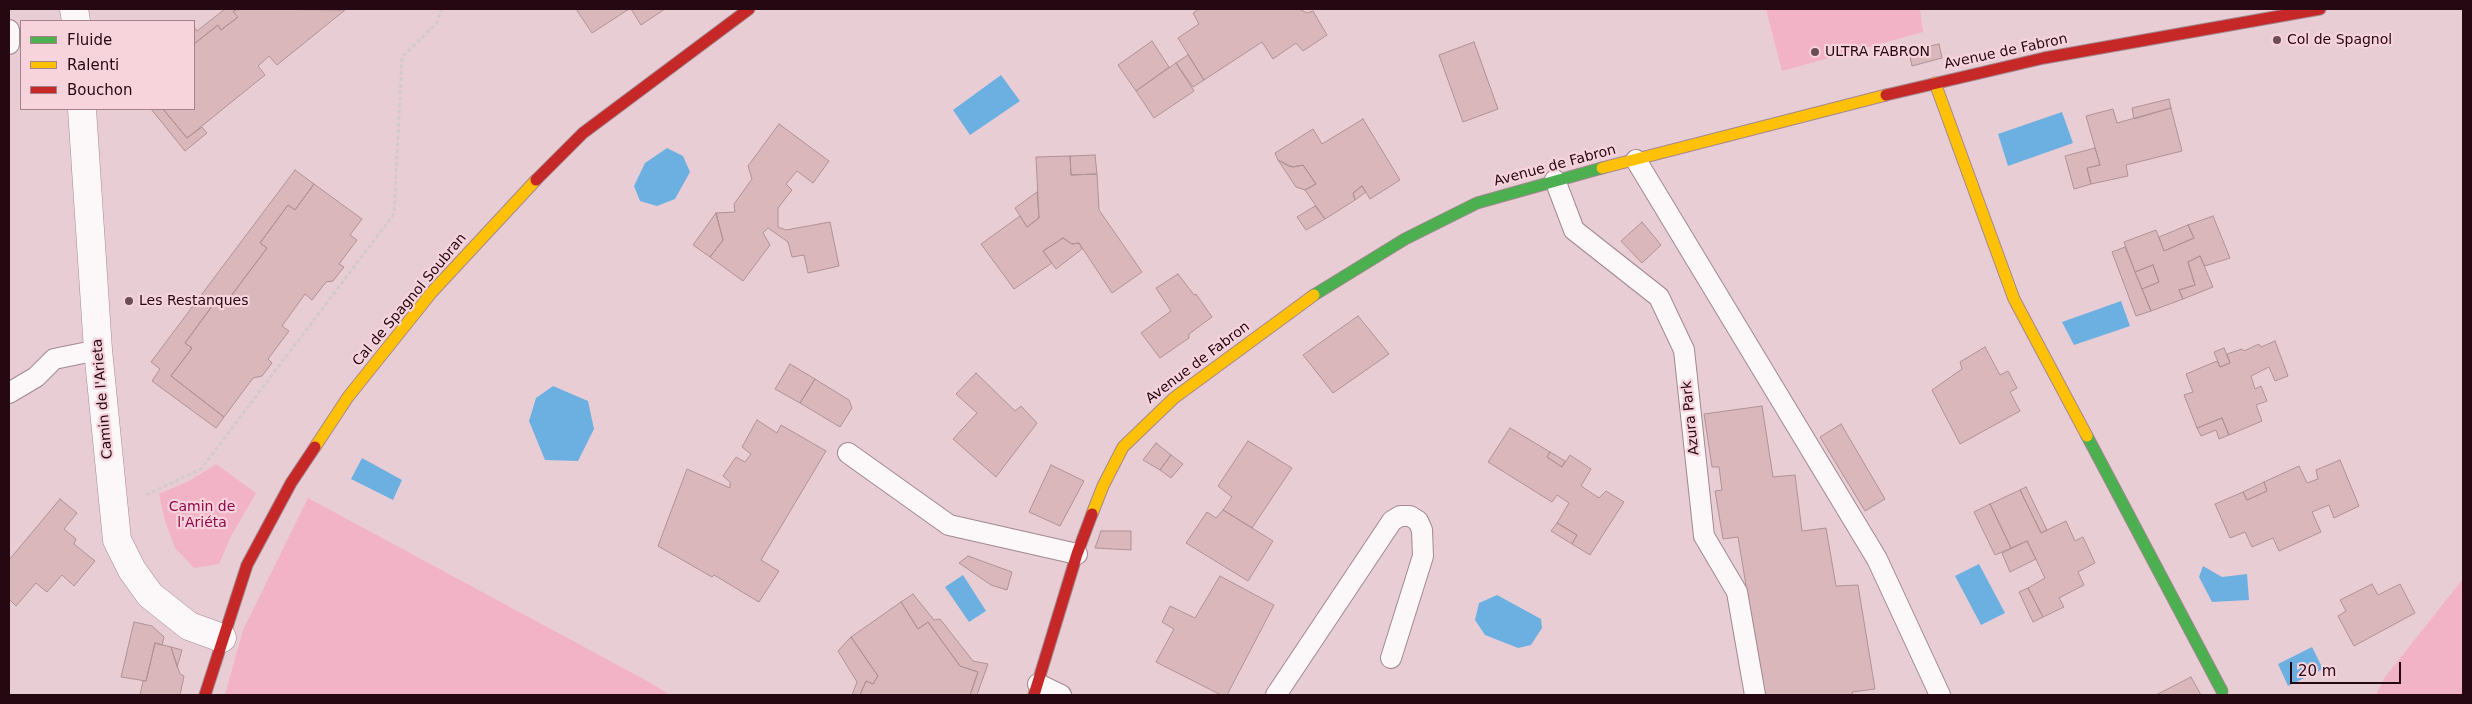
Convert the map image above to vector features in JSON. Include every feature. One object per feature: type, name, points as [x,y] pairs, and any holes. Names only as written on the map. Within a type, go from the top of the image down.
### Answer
[{"type":"street","name":"Cal de Spagnol Soubran","points":[[206,695],[222,638],[247,565],[291,483],[348,398],[432,292],[522,194],[584,133],[749,9]]},
{"type":"street","name":"Avenue de Fabron","points":[[1036,690],[1077,554],[1103,486],[1123,447],[1174,398],[1330,284],[1405,239],[1478,203],[1555,180],[1935,83],[2044,58],[2320,9]]},
{"type":"street","points":[[1935,83],[2014,299],[2222,691]]},
{"type":"street","name":"Camin de l'Arieta","points":[[82,110],[98,350],[117,540],[132,570],[150,595],[189,626],[222,638]]},
{"type":"lane","points":[[9,30],[9,44]]},
{"type":"lane","points":[[1636,160],[1877,559],[1940,695]]},
{"type":"lane","name":"Azura Park","points":[[1555,180],[1574,230],[1659,297],[1684,350],[1704,536],[1737,592],[1755,695]]},
{"type":"lane","points":[[9,393],[36,377],[54,359],[98,350]]},
{"type":"lane","points":[[848,453],[949,525],[1077,554]]},
{"type":"lane","points":[[1276,695],[1392,521],[1400,516],[1410,516],[1418,521],[1422,530],[1422,556],[1391,658]]},
{"type":"lane","points":[[1036,690],[1061,695]]},
{"type":"path","points":[[113,509],[201,469],[394,214],[402,57],[436,24],[442,9]]},
{"type":"green space","name":"ULTRA FABRON","points":[[1766,9],[1920,9],[1923,32],[1782,71]]},
{"type":"green space","name":"Camin de l'Ariéta","points":[[216,464],[256,493],[230,538],[219,564],[194,568],[175,548],[165,521],[159,494],[191,480]]},
{"type":"green space","points":[[308,498],[670,695],[225,695],[243,630]]},
{"type":"green space","points":[[2463,579],[2463,695],[2376,695],[2385,677]]},
{"type":"water","points":[[1001,75],[1020,101],[970,135],[953,110]]},
{"type":"water","points":[[2062,112],[2073,143],[2008,166],[1998,134]]},
{"type":"water","points":[[667,148],[683,156],[690,172],[675,199],[657,206],[640,201],[634,186],[645,163]]},
{"type":"water","points":[[2121,301],[2130,326],[2074,345],[2062,322]]},
{"type":"water","points":[[553,386],[588,401],[594,429],[578,461],[545,460],[529,421],[536,398]]},
{"type":"water","points":[[362,458],[402,480],[393,500],[351,479]]},
{"type":"water","points":[[1979,564],[2005,613],[1981,625],[1955,576]]},
{"type":"water","points":[[2203,566],[2222,577],[2247,574],[2249,600],[2212,602],[2199,577]]},
{"type":"water","points":[[963,575],[986,611],[969,622],[945,587]]},
{"type":"water","points":[[1497,595],[1541,619],[1542,628],[1531,645],[1518,648],[1485,635],[1475,620],[1479,603]]},
{"type":"water","points":[[2312,647],[2323,669],[2288,686],[2278,664]]},
{"type":"building","points":[[225,9],[237,9],[233,12],[238,17],[221,30],[218,25],[195,43],[195,28],[197,31]]},
{"type":"building","points":[[237,9],[345,10],[277,65],[269,56],[258,66],[265,75],[187,138],[164,110],[195,110],[195,43],[218,25],[221,30],[238,17],[233,12]]},
{"type":"building","points":[[576,9],[629,9],[592,33]]},
{"type":"building","points":[[631,9],[665,9],[641,25]]},
{"type":"building","points":[[1199,9],[1299,9],[1307,13],[1313,11],[1327,35],[1303,51],[1296,43],[1273,59],[1262,42],[1204,80],[1178,38],[1199,24],[1193,13]]},
{"type":"building","points":[[1152,41],[1169,67],[1136,91],[1118,65]]},
{"type":"building","points":[[1474,42],[1498,109],[1463,122],[1439,55]]},
{"type":"building","points":[[1939,44],[1942,58],[1912,66],[1909,51]]},
{"type":"building","points":[[1188,55],[1204,80],[1193,87],[1176,63]]},
{"type":"building","points":[[1176,63],[1194,91],[1154,118],[1136,91]]},
{"type":"building","points":[[2169,99],[2171,108],[2134,119],[2132,108]]},
{"type":"building","points":[[2171,108],[2182,151],[2126,165],[2128,176],[2091,184],[2087,168],[2100,165],[2086,116],[2113,109],[2117,123]]},
{"type":"building","points":[[152,110],[164,110],[187,138],[202,127],[207,133],[185,151]]},
{"type":"building","points":[[1363,119],[1400,180],[1370,199],[1362,186],[1353,193],[1355,200],[1325,219],[1305,190],[1316,184],[1303,165],[1288,166],[1278,160],[1275,153],[1313,129],[1322,144]]},
{"type":"building","points":[[779,124],[829,161],[813,183],[797,171],[786,184],[792,190],[778,208],[778,227],[786,230],[830,222],[839,266],[808,273],[804,255],[792,257],[788,242],[768,228],[763,233],[770,245],[743,281],[710,257],[723,240],[716,213],[735,212],[734,204],[752,179],[748,166]]},
{"type":"building","points":[[2095,148],[2100,165],[2087,168],[2091,184],[2074,189],[2065,156]]},
{"type":"building","points":[[1095,155],[1097,174],[1071,175],[1070,156]]},
{"type":"building","points":[[1070,156],[1071,175],[1097,174],[1099,210],[1142,272],[1112,293],[1079,243],[1072,244],[1063,238],[1043,251],[1052,263],[1014,289],[981,244],[1020,216],[1027,227],[1039,218],[1036,157]]},
{"type":"building","points":[[1278,160],[1293,167],[1303,165],[1316,184],[1305,190],[1296,187]]},
{"type":"building","points":[[295,170],[314,184],[295,210],[288,205],[260,243],[267,248],[225,304],[218,298],[185,343],[192,348],[171,376],[224,417],[216,428],[152,381],[160,369],[151,362]]},
{"type":"building","points":[[314,184],[362,219],[350,235],[357,240],[339,264],[344,267],[333,281],[326,282],[312,300],[305,294],[282,326],[289,331],[268,359],[272,363],[262,376],[253,378],[224,417],[171,376],[192,348],[185,343],[218,298],[225,304],[267,248],[260,243],[288,205],[295,210]]},
{"type":"building","points":[[1362,186],[1366,192],[1355,200],[1353,193]]},
{"type":"building","points":[[1037,192],[1039,218],[1027,227],[1015,208]]},
{"type":"building","points":[[1315,206],[1325,219],[1306,230],[1297,217]]},
{"type":"building","points":[[716,213],[723,240],[710,257],[693,245]]},
{"type":"building","points":[[2213,216],[2230,258],[2205,266],[2200,256],[2188,262],[2195,285],[2179,290],[2183,299],[2151,311],[2142,289],[2159,282],[2153,265],[2135,272],[2124,242],[2156,230],[2164,251],[2194,238],[2188,225]]},
{"type":"building","points":[[1642,222],[1661,245],[1642,263],[1621,241]]},
{"type":"building","points":[[2188,225],[2194,238],[2164,251],[2159,237]]},
{"type":"building","points":[[1063,238],[1072,244],[1079,243],[1082,249],[1056,269],[1043,251]]},
{"type":"building","points":[[2125,247],[2151,311],[2136,316],[2112,252]]},
{"type":"building","points":[[2200,256],[2213,287],[2183,299],[2179,290],[2195,285],[2188,262]]},
{"type":"building","points":[[2153,265],[2159,282],[2142,289],[2135,272]]},
{"type":"building","points":[[1178,274],[1194,295],[1196,294],[1212,317],[1189,334],[1189,338],[1160,358],[1141,333],[1171,311],[1156,288]]},
{"type":"building","points":[[1358,316],[1389,354],[1333,393],[1303,355]]},
{"type":"building","points":[[2275,341],[2288,376],[2275,381],[2269,367],[2251,376],[2255,389],[2261,386],[2267,401],[2256,405],[2262,421],[2229,435],[2222,418],[2197,428],[2184,395],[2193,392],[2186,374],[2217,361],[2220,367],[2230,363],[2227,354],[2242,349],[2244,351],[2259,344],[2261,347]]},
{"type":"building","points":[[1985,347],[2000,375],[2008,371],[2017,388],[2010,392],[2020,411],[1960,444],[1932,390],[1962,369],[1960,362]]},
{"type":"building","points":[[2224,348],[2230,363],[2220,367],[2214,352]]},
{"type":"building","points":[[790,364],[815,379],[800,403],[775,389]]},
{"type":"building","points":[[976,373],[1015,411],[1021,406],[1037,423],[996,477],[953,439],[977,413],[956,394]]},
{"type":"building","points":[[815,379],[849,400],[852,408],[840,427],[800,403]]},
{"type":"building","points":[[1762,406],[1773,477],[1795,475],[1802,531],[1826,528],[1836,586],[1858,585],[1875,689],[1852,692],[1853,695],[1764,695],[1738,537],[1723,539],[1715,491],[1722,490],[1719,467],[1712,467],[1704,414]]},
{"type":"building","points":[[2222,418],[2229,435],[2219,439],[2216,430],[2201,436],[2197,428]]},
{"type":"building","points":[[757,420],[777,433],[781,425],[826,451],[761,560],[779,571],[759,602],[714,575],[712,577],[658,546],[687,469],[730,488],[730,482],[723,476],[736,457],[745,462],[751,454],[742,447]]},
{"type":"building","points":[[1841,424],[1885,499],[1865,511],[1820,437]]},
{"type":"building","points":[[1510,428],[1550,452],[1547,457],[1562,467],[1570,455],[1591,469],[1581,486],[1599,498],[1606,491],[1624,502],[1590,555],[1572,544],[1577,535],[1557,523],[1569,503],[1557,495],[1552,502],[1488,462]]},
{"type":"building","points":[[1248,441],[1292,468],[1252,528],[1223,510],[1232,497],[1218,486]]},
{"type":"building","points":[[1156,443],[1171,455],[1160,470],[1143,460]]},
{"type":"building","points":[[1550,452],[1565,461],[1562,467],[1547,457]]},
{"type":"building","points":[[1171,455],[1183,464],[1171,478],[1160,470]]},
{"type":"building","points":[[2340,460],[2359,506],[2334,518],[2329,505],[2312,512],[2321,532],[2279,551],[2273,538],[2252,547],[2245,532],[2230,538],[2215,504],[2243,492],[2247,500],[2267,491],[2264,482],[2299,466],[2307,483],[2318,479],[2316,470]]},
{"type":"building","points":[[1051,465],[1084,481],[1060,526],[1029,512]]},
{"type":"building","points":[[2264,482],[2267,491],[2247,500],[2243,492]]},
{"type":"building","points":[[2026,487],[2047,530],[2041,533],[2020,490]]},
{"type":"building","points":[[2020,490],[2041,533],[2066,521],[2075,541],[2083,537],[2095,563],[2078,572],[2084,585],[2059,598],[2064,607],[2043,617],[2028,588],[2045,578],[2027,541],[2011,548],[1990,504]]},
{"type":"building","points":[[60,499],[77,513],[64,529],[76,539],[74,544],[95,561],[74,586],[62,575],[47,592],[36,583],[16,606],[9,599],[9,560]]},
{"type":"building","points":[[1990,504],[2011,548],[1995,555],[1974,512]]},
{"type":"building","points":[[1223,510],[1273,541],[1248,581],[1186,543],[1207,512],[1216,518]]},
{"type":"building","points":[[1557,523],[1577,535],[1572,544],[1551,531]]},
{"type":"building","points":[[1101,531],[1131,531],[1131,550],[1095,548]]},
{"type":"building","points":[[2027,541],[2036,559],[2010,572],[2002,553]]},
{"type":"building","points":[[968,556],[1012,572],[1007,590],[991,585],[959,563]]},
{"type":"building","points":[[1220,576],[1274,605],[1227,695],[1221,695],[1156,662],[1174,629],[1162,622],[1170,606],[1195,618]]},
{"type":"building","points":[[2372,584],[2378,595],[2400,584],[2415,613],[2354,646],[2338,616],[2346,611],[2340,600]]},
{"type":"building","points":[[2028,588],[2043,617],[2033,622],[2019,592]]},
{"type":"building","points":[[913,594],[934,620],[940,619],[973,661],[988,664],[977,695],[970,695],[978,672],[960,666],[928,622],[918,629],[901,602]]},
{"type":"building","points":[[901,602],[918,629],[928,622],[960,666],[978,672],[970,695],[860,695],[866,681],[873,684],[878,676],[851,637]]},
{"type":"building","points":[[134,622],[152,626],[164,637],[162,645],[155,643],[146,681],[121,677]]},
{"type":"building","points":[[851,637],[878,676],[873,684],[866,681],[860,695],[852,695],[857,682],[838,651]]},
{"type":"building","points":[[155,643],[171,647],[180,674],[184,676],[180,695],[140,695],[143,681],[146,681]]},
{"type":"building","points":[[171,647],[182,650],[177,667]]},
{"type":"building","points":[[2191,677],[2201,695],[2156,695]]},
{"type":"traffic: fast","points":[[1314,295],[1405,239],[1477,203],[1602,168]]},
{"type":"traffic: fast","points":[[2087,436],[2222,691]]},
{"type":"traffic: slow","points":[[1935,83],[2014,299],[2087,436]]},
{"type":"traffic: slow","points":[[1602,168],[1886,95]]},
{"type":"traffic: slow","points":[[315,447],[348,397],[432,292],[536,180]]},
{"type":"traffic: slow","points":[[1092,514],[1103,486],[1123,447],[1174,398],[1314,295]]},
{"type":"traffic: jam","points":[[536,180],[583,133],[749,9]]},
{"type":"traffic: jam","points":[[1886,95],[2044,58],[2320,9]]},
{"type":"traffic: jam","points":[[205,695],[247,565],[291,483],[315,447]]},
{"type":"traffic: jam","points":[[1034,695],[1077,554],[1092,514]]},
{"type":"place","name":"Col de Spagnol","points":[[2277,40]]},
{"type":"place","name":"ULTRA FABRON","points":[[1815,52]]},
{"type":"place","name":"Les Restanques","points":[[129,301]]}]
